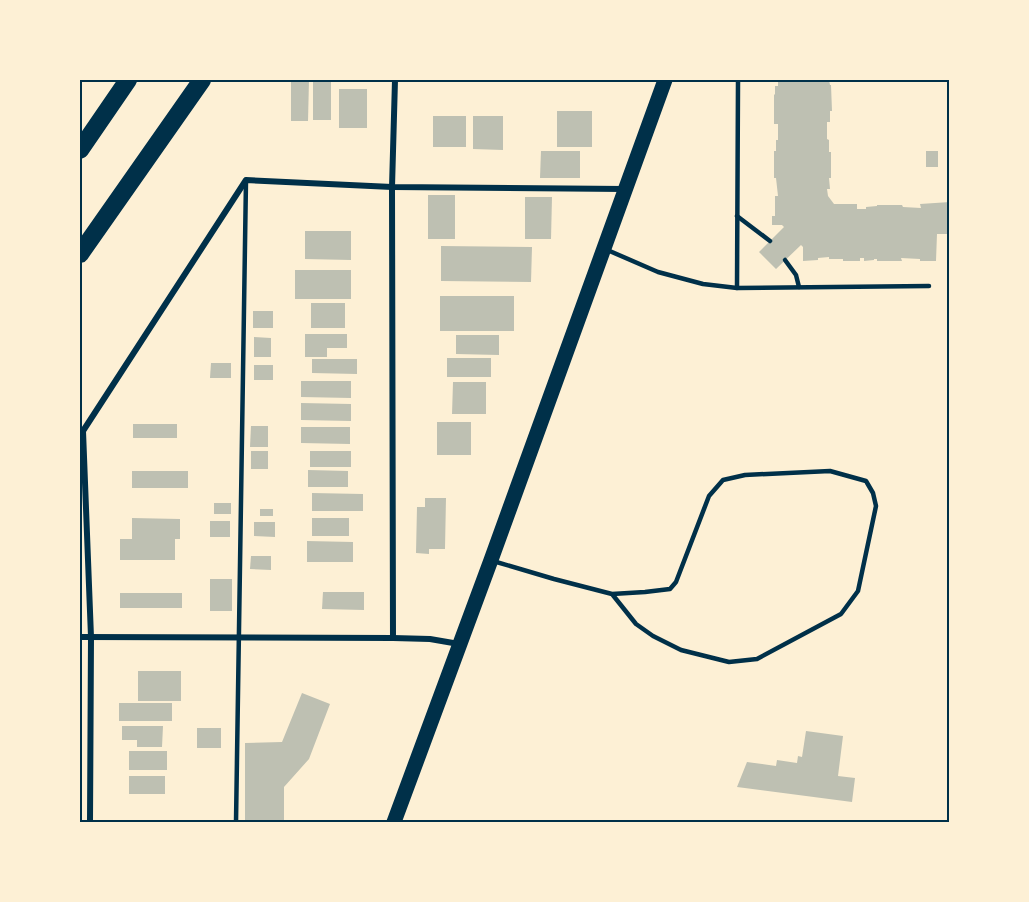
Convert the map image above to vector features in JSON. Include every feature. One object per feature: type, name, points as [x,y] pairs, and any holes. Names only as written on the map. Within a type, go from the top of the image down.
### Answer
[{"type":"highway","points":[[80,150],[128,80]]},
{"type":"highway","points":[[80,254],[202,80]]},
{"type":"main road","points":[[394,822],[665,80]]},
{"type":"street","points":[[393,638],[392,187],[395,80]]},
{"type":"street","points":[[90,822],[91,637],[83,430],[246,180],[392,187],[624,189]]},
{"type":"street","points":[[80,638],[393,638],[430,639],[460,645]]},
{"type":"lane","points":[[737,288],[738,82]]},
{"type":"lane","points":[[236,822],[246,180]]},
{"type":"lane","points":[[737,216],[770,241]]},
{"type":"lane","points":[[603,248],[658,272],[704,284],[737,288],[929,286]]},
{"type":"lane","points":[[785,260],[796,275],[799,287]]},
{"type":"lane","points":[[491,560],[612,594],[670,589],[676,582],[709,496],[723,480],[745,475],[830,471],[866,481],[873,493],[876,506],[858,591],[841,614],[757,659],[729,662],[681,650],[653,636],[636,624],[612,594]]},
{"type":"building","points":[[291,80],[309,80],[308,121],[291,121]]},
{"type":"building","points":[[313,80],[331,80],[331,120],[313,120]]},
{"type":"building","points":[[778,80],[829,80],[832,111],[830,111],[830,122],[827,122],[827,139],[829,140],[829,152],[831,152],[831,178],[829,178],[830,189],[827,189],[828,196],[834,204],[857,204],[857,209],[866,209],[866,207],[877,205],[921,208],[920,204],[950,202],[950,234],[937,234],[936,261],[901,258],[902,261],[874,259],[864,261],[864,258],[860,258],[860,261],[843,261],[843,259],[829,259],[829,257],[803,261],[801,245],[776,269],[759,252],[784,227],[772,225],[772,216],[775,216],[775,196],[778,196],[776,178],[774,178],[774,151],[776,151],[776,140],[778,140],[778,124],[774,124],[774,94]]},
{"type":"building","points":[[339,89],[367,89],[367,128],[339,128]]},
{"type":"building","points":[[557,111],[592,111],[592,147],[557,147]]},
{"type":"building","points":[[433,116],[466,116],[466,147],[433,147]]},
{"type":"building","points":[[473,116],[503,116],[503,150],[473,149]]},
{"type":"building","points":[[541,151],[580,151],[580,178],[540,178]]},
{"type":"building","points":[[926,151],[938,151],[938,167],[926,167]]},
{"type":"building","points":[[428,195],[455,195],[455,239],[428,239]]},
{"type":"building","points":[[525,197],[552,197],[551,239],[525,239]]},
{"type":"building","points":[[305,231],[351,231],[351,260],[305,259]]},
{"type":"building","points":[[441,246],[532,247],[531,282],[441,281]]},
{"type":"building","points":[[295,270],[351,270],[351,299],[295,299]]},
{"type":"building","points":[[440,296],[514,296],[514,331],[440,331]]},
{"type":"building","points":[[311,303],[345,303],[345,328],[311,328]]},
{"type":"building","points":[[253,311],[273,311],[273,328],[253,328]]},
{"type":"building","points":[[305,334],[347,334],[347,348],[327,348],[327,357],[305,357]]},
{"type":"building","points":[[456,335],[499,335],[499,355],[456,354]]},
{"type":"building","points":[[254,337],[271,338],[271,357],[254,357]]},
{"type":"building","points":[[447,358],[491,358],[491,377],[447,377]]},
{"type":"building","points":[[312,359],[357,359],[357,374],[312,373]]},
{"type":"building","points":[[211,363],[231,363],[231,378],[210,378]]},
{"type":"building","points":[[254,365],[273,365],[273,380],[254,380]]},
{"type":"building","points":[[301,381],[351,381],[351,398],[301,397]]},
{"type":"building","points":[[453,382],[486,382],[486,414],[452,414]]},
{"type":"building","points":[[301,403],[351,404],[351,421],[301,420]]},
{"type":"building","points":[[437,422],[471,422],[471,455],[437,455]]},
{"type":"building","points":[[133,424],[177,424],[177,438],[133,438]]},
{"type":"building","points":[[251,426],[268,426],[268,447],[250,447]]},
{"type":"building","points":[[301,427],[350,427],[350,444],[301,443]]},
{"type":"building","points":[[251,451],[268,451],[268,469],[251,469]]},
{"type":"building","points":[[310,451],[351,451],[351,467],[310,467]]},
{"type":"building","points":[[308,470],[348,471],[348,487],[308,487]]},
{"type":"building","points":[[132,471],[188,471],[188,488],[132,488]]},
{"type":"building","points":[[312,493],[363,494],[363,511],[312,511]]},
{"type":"building","points":[[425,498],[446,498],[445,549],[429,549],[429,554],[416,553],[417,507],[425,507]]},
{"type":"building","points":[[214,503],[231,503],[231,514],[214,514]]},
{"type":"building","points":[[260,509],[273,509],[273,516],[260,516]]},
{"type":"building","points":[[132,518],[180,519],[180,539],[175,539],[175,560],[120,560],[120,539],[132,539]]},
{"type":"building","points":[[312,518],[349,518],[349,536],[312,536]]},
{"type":"building","points":[[210,521],[230,521],[230,537],[210,537]]},
{"type":"building","points":[[254,522],[275,522],[275,537],[254,536]]},
{"type":"building","points":[[307,541],[353,542],[353,562],[307,562]]},
{"type":"building","points":[[251,556],[271,556],[271,570],[250,569]]},
{"type":"building","points":[[210,579],[232,579],[232,611],[210,611]]},
{"type":"building","points":[[323,592],[364,592],[364,610],[322,609]]},
{"type":"building","points":[[120,593],[182,593],[182,608],[120,608]]},
{"type":"building","points":[[138,671],[181,671],[181,701],[138,701]]},
{"type":"building","points":[[302,693],[330,704],[309,759],[284,787],[284,822],[245,822],[245,743],[282,742]]},
{"type":"building","points":[[119,703],[172,703],[172,721],[119,721]]},
{"type":"building","points":[[122,726],[163,726],[162,747],[137,747],[137,740],[122,740]]},
{"type":"building","points":[[197,728],[221,728],[221,748],[197,748]]},
{"type":"building","points":[[806,731],[843,736],[838,776],[855,778],[852,802],[737,787],[747,762],[776,766],[777,760],[797,763],[798,756],[802,757]]},
{"type":"building","points":[[129,751],[167,751],[167,770],[129,770]]},
{"type":"building","points":[[129,776],[165,776],[165,794],[129,794]]}]
